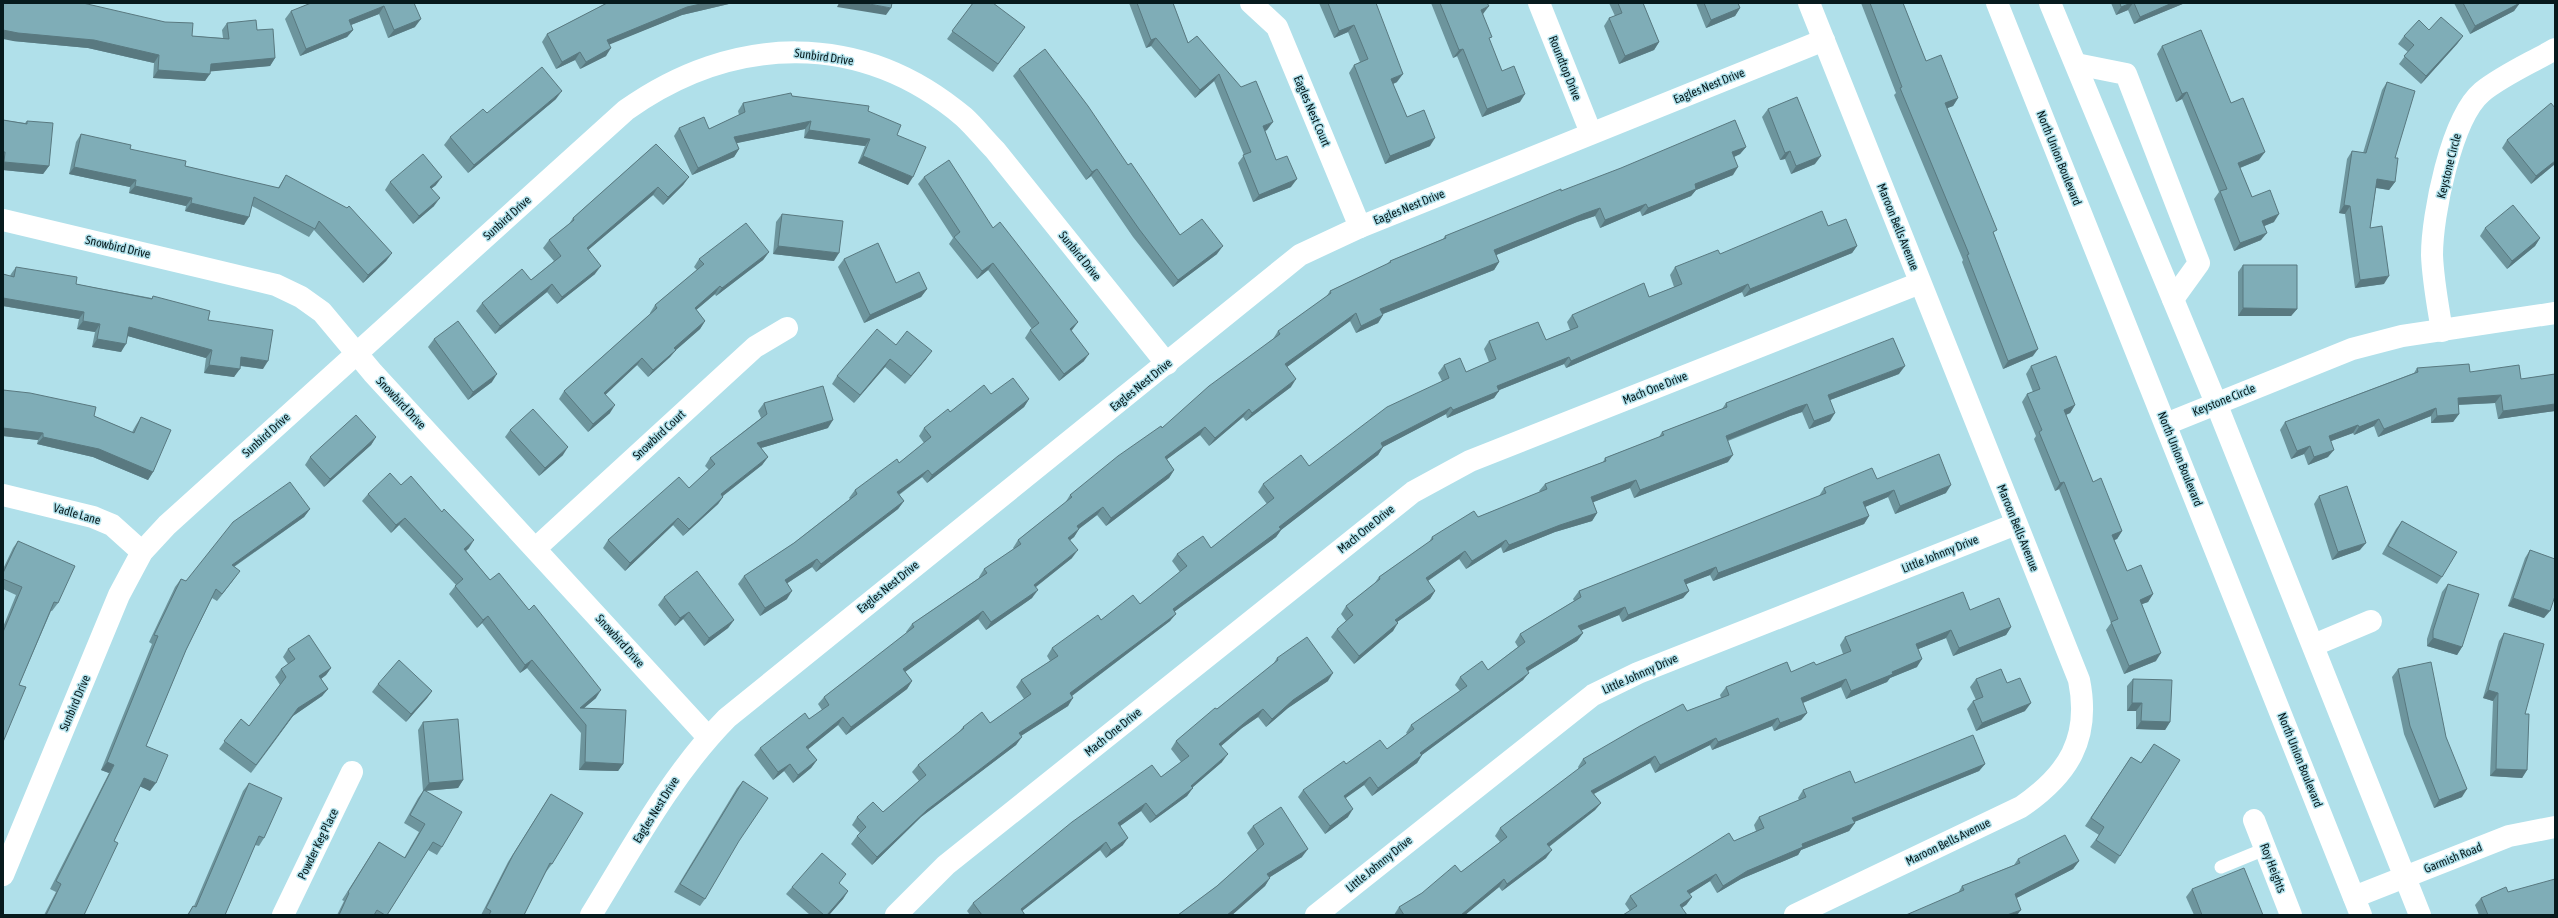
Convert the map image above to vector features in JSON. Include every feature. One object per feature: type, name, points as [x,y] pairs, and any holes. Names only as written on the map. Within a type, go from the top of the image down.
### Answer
[{"type":"street","name":"Eagles Nest Court","points":[[1251,3],[1277,27],[1360,227]]},
{"type":"street","name":"Roundtop Drive","points":[[1539,3],[1591,133]]},
{"type":"street","name":"Maroon Bells Avenue","points":[[1795,915],[2021,807],[2040,794],[2061,774],[2074,752],[2081,727],[2084,703],[2079,680],[1809,3]]},
{"type":"street","name":"North Union Boulevard","points":[[1997,3],[2358,906]]},
{"type":"street","points":[[2050,3],[2216,403],[2314,645],[2420,915]]},
{"type":"street","name":"Eagles Nest Drive","points":[[591,915],[674,781],[708,737],[748,700],[1167,364],[1300,255],[1360,227],[1824,40]]},
{"type":"street","name":"Keystone Circle","points":[[2442,330],[2434,280],[2434,230],[2450,151],[2459,126],[2469,107],[2481,93],[2555,49]]},
{"type":"street","name":"Sunbird Drive","points":[[3,875],[119,595],[142,552],[167,525],[626,110],[649,94],[677,78],[710,66],[747,56],[784,52],[822,54],[860,62],[901,77],[935,96],[964,118],[995,150],[1167,364]]},
{"type":"street","points":[[2076,64],[2126,74],[2199,263],[2173,299]]},
{"type":"street","name":"Snowbird Drive","points":[[3,220],[276,285],[301,297],[322,312],[373,373],[536,548],[708,737]]},
{"type":"street","name":"Mach One Drive","points":[[896,915],[946,865],[1413,492],[1470,462],[1920,283]]},
{"type":"street","name":"Keystone Circle","points":[[2166,424],[2352,349],[2402,336],[2555,313]]},
{"type":"street","name":"Snowbird Court","points":[[536,548],[755,347],[787,328]]},
{"type":"street","name":"Vadle Lane","points":[[3,495],[93,517],[112,526],[142,552]]},
{"type":"street","name":"Little Johnny Drive","points":[[1316,915],[1593,695],[1638,673],[2016,524]]},
{"type":"street","points":[[2314,645],[2372,621]]},
{"type":"street","name":"Powder Keg Place","points":[[283,915],[352,772]]},
{"type":"street","name":"Roy Heights","points":[[2254,820],[2291,915]]},
{"type":"street","name":"Garmish Road","points":[[2358,906],[2405,877],[2509,836],[2555,827]]},
{"type":"lane","points":[[2221,867],[2265,849]]},
{"type":"building","points":[[3,3],[83,3],[165,22],[193,23],[192,36],[229,39],[227,23],[256,20],[257,30],[273,29],[275,58],[211,64],[210,74],[158,70],[159,55],[94,40],[18,33],[3,30]]},
{"type":"building","points":[[311,3],[414,3],[421,19],[394,30],[384,6],[349,20],[353,30],[306,49],[291,11]]},
{"type":"building","points":[[607,3],[705,3],[687,7],[607,40],[611,48],[586,62],[580,52],[562,62],[547,34]]},
{"type":"building","points":[[864,3],[892,3],[891,8]]},
{"type":"building","points":[[973,3],[993,3],[1025,27],[998,64],[952,31]]},
{"type":"building","points":[[1137,3],[1173,3],[1188,43],[1197,36],[1241,87],[1256,81],[1273,122],[1263,126],[1276,160],[1287,156],[1297,179],[1259,195],[1243,155],[1251,152],[1219,74],[1200,90],[1156,38],[1151,40]]},
{"type":"building","points":[[1328,3],[1376,3],[1403,74],[1391,79],[1407,117],[1424,110],[1435,138],[1390,156],[1354,65],[1368,59],[1354,25],[1339,31]]},
{"type":"building","points":[[1440,3],[1487,3],[1489,6],[1481,10],[1492,37],[1489,38],[1502,71],[1514,66],[1525,94],[1487,109],[1463,49],[1459,50]]},
{"type":"building","points":[[1618,3],[1643,3],[1659,42],[1625,56],[1609,18],[1622,13]]},
{"type":"building","points":[[1704,3],[1738,3],[1740,8],[1711,20]]},
{"type":"building","points":[[1870,3],[1903,3],[1926,61],[1941,55],[1958,98],[1945,103],[1997,230],[1993,232],[2038,349],[2008,361],[1967,255],[1969,254],[1900,88],[1902,87]]},
{"type":"building","points":[[2120,3],[2131,3],[2121,7]]},
{"type":"building","points":[[2134,3],[2172,3],[2140,17]]},
{"type":"building","points":[[2463,3],[2520,3],[2475,26]]},
{"type":"building","points":[[2441,17],[2463,36],[2426,76],[2404,56],[2414,45],[2404,36],[2419,20],[2429,30]]},
{"type":"building","points":[[2201,30],[2231,103],[2243,98],[2265,152],[2238,163],[2252,197],[2270,190],[2279,214],[2262,221],[2267,233],[2240,243],[2220,191],[2227,189],[2187,92],[2182,94],[2162,46]]},
{"type":"building","points":[[1045,49],[1088,106],[1128,165],[1131,163],[1180,235],[1202,219],[1223,246],[1178,280],[1139,229],[1097,169],[1092,172],[1019,69]]},
{"type":"building","points":[[542,67],[562,91],[474,165],[450,137],[483,109],[487,113]]},
{"type":"building","points":[[2387,82],[2415,91],[2395,158],[2398,158],[2395,182],[2377,179],[2370,228],[2382,226],[2389,276],[2360,280],[2350,206],[2344,205],[2352,151],[2366,153]]},
{"type":"building","points":[[791,93],[792,96],[869,106],[868,111],[901,125],[897,135],[926,147],[913,177],[863,156],[870,139],[809,130],[811,121],[734,137],[739,149],[698,168],[679,128],[704,117],[709,129],[745,112],[743,103]]},
{"type":"building","points":[[1797,97],[1821,156],[1796,166],[1790,151],[1785,153],[1768,109]]},
{"type":"building","points":[[2551,103],[2555,108],[2555,161],[2536,176],[2507,140]]},
{"type":"building","points":[[3,120],[27,124],[27,121],[53,123],[49,166],[4,162],[5,152],[3,152]]},
{"type":"building","points":[[1735,120],[1746,147],[1732,152],[1738,167],[1695,184],[1696,189],[1648,208],[1646,204],[1605,220],[1600,208],[1583,214],[1494,250],[1499,262],[1380,309],[1383,315],[1361,326],[1356,313],[1285,364],[1296,379],[1252,413],[1249,409],[1215,438],[1205,427],[1165,457],[1174,470],[1111,518],[1103,507],[1077,526],[1079,529],[1068,538],[1078,550],[1034,585],[1038,590],[991,622],[983,611],[903,669],[912,681],[851,727],[843,717],[806,747],[817,760],[798,775],[790,764],[778,772],[760,748],[805,713],[809,719],[829,705],[824,697],[914,627],[912,624],[987,573],[984,569],[1021,544],[1018,540],[1072,497],[1070,495],[1118,456],[1161,426],[1162,428],[1209,386],[1280,334],[1278,331],[1331,293],[1330,291],[1391,262],[1390,261],[1446,238],[1445,236],[1561,189],[1561,191],[1621,168]]},
{"type":"building","points":[[81,134],[131,145],[130,149],[186,161],[185,166],[279,188],[286,175],[347,208],[349,206],[392,253],[368,275],[319,221],[315,229],[254,197],[249,217],[191,203],[192,198],[135,186],[136,180],[74,167]]},
{"type":"building","points":[[656,144],[689,177],[668,197],[658,187],[587,248],[601,266],[562,297],[552,284],[500,326],[482,303],[522,269],[531,280],[561,256],[549,240],[574,220],[573,218]]},
{"type":"building","points":[[423,154],[442,177],[430,187],[440,198],[419,216],[390,182]]},
{"type":"building","points":[[949,160],[993,228],[1000,222],[1078,322],[1070,329],[1089,354],[1064,374],[1030,330],[1039,323],[993,263],[982,271],[954,237],[960,232],[924,177]]},
{"type":"building","points":[[2513,205],[2540,238],[2512,261],[2485,228]]},
{"type":"building","points":[[1822,211],[1828,226],[1846,219],[1857,246],[1750,289],[1748,284],[1571,361],[1569,357],[1497,386],[1499,391],[1453,410],[1451,407],[1381,443],[1383,447],[1279,527],[1281,529],[1173,609],[1176,614],[1070,693],[1073,698],[1019,733],[1022,737],[927,810],[877,857],[857,836],[866,827],[857,817],[873,802],[883,812],[926,775],[918,765],[964,728],[963,727],[982,712],[990,723],[1031,694],[1021,680],[1058,656],[1052,648],[1098,615],[1101,620],[1133,595],[1140,604],[1187,566],[1177,554],[1203,536],[1211,548],[1274,498],[1263,484],[1301,455],[1309,466],[1387,407],[1449,378],[1444,365],[1460,358],[1466,372],[1496,359],[1489,341],[1538,322],[1546,340],[1578,327],[1572,315],[1644,283],[1649,297],[1682,284],[1675,267],[1718,250],[1720,254]]},
{"type":"building","points":[[782,214],[843,221],[839,253],[778,246]]},
{"type":"building","points":[[746,223],[769,252],[722,288],[720,286],[695,308],[705,321],[674,348],[676,350],[653,370],[642,358],[604,393],[615,405],[593,424],[564,391],[657,308],[655,305],[704,264],[699,259]]},
{"type":"building","points":[[878,243],[896,283],[919,272],[927,289],[870,315],[844,259]]},
{"type":"building","points":[[2243,265],[2297,265],[2297,309],[2243,308]]},
{"type":"building","points":[[16,267],[77,277],[76,284],[152,299],[153,296],[210,311],[208,320],[273,330],[268,361],[241,357],[240,369],[209,365],[212,350],[129,327],[126,344],[97,339],[100,324],[83,321],[84,312],[3,298],[3,274],[14,277]]},
{"type":"building","points":[[458,321],[497,374],[473,392],[434,339]]},
{"type":"building","points":[[877,329],[896,345],[907,331],[932,351],[911,376],[890,359],[860,395],[837,376]]},
{"type":"building","points":[[1893,338],[1905,366],[1828,395],[1835,413],[1814,421],[1807,404],[1795,408],[1726,436],[1733,455],[1640,490],[1636,480],[1591,497],[1597,513],[1560,525],[1509,545],[1506,540],[1472,561],[1465,551],[1426,578],[1435,591],[1395,620],[1398,623],[1359,656],[1337,629],[1353,615],[1346,606],[1380,579],[1379,577],[1433,539],[1432,537],[1474,511],[1478,517],[1547,489],[1545,484],[1606,461],[1605,458],[1664,435],[1662,432],[1727,407],[1726,403]]},
{"type":"building","points":[[2056,356],[2075,405],[2064,410],[2093,482],[2101,478],[2122,531],[2112,535],[2127,571],[2141,565],[2153,594],[2140,600],[2161,653],[2129,666],[2111,622],[2118,619],[2064,482],[2060,483],[2039,432],[2042,430],[2027,394],[2040,389],[2031,366]]},
{"type":"building","points":[[2469,364],[2470,372],[2519,365],[2521,379],[2555,374],[2555,404],[2503,411],[2501,395],[2458,398],[2459,414],[2437,416],[2436,408],[2384,429],[2379,419],[2359,427],[2358,425],[2329,436],[2334,450],[2314,457],[2310,446],[2297,451],[2285,422],[2418,372],[2417,368]]},
{"type":"building","points":[[1013,378],[1029,399],[932,475],[928,470],[897,492],[904,501],[821,564],[817,559],[785,580],[792,591],[765,608],[744,576],[794,543],[857,494],[855,490],[897,459],[899,463],[931,437],[924,428],[948,409],[950,412],[984,385],[991,394]]},
{"type":"building","points":[[823,386],[833,420],[757,443],[768,457],[721,494],[723,497],[689,529],[678,518],[630,563],[608,540],[679,477],[689,488],[715,464],[710,458],[767,414],[764,403]]},
{"type":"building","points":[[3,390],[30,393],[96,407],[94,416],[134,433],[141,417],[171,430],[153,472],[99,449],[43,437],[43,433],[3,428]]},
{"type":"building","points":[[533,409],[568,447],[545,468],[510,430]]},
{"type":"building","points":[[356,415],[376,437],[330,479],[310,457]]},
{"type":"building","points":[[1939,454],[1951,485],[1900,506],[1894,490],[1863,502],[1869,516],[1718,573],[1716,567],[1684,580],[1689,591],[1628,615],[1625,607],[1578,626],[1583,633],[1526,668],[1529,673],[1420,753],[1422,755],[1378,788],[1370,777],[1344,796],[1353,809],[1330,826],[1303,790],[1344,761],[1346,764],[1380,740],[1387,749],[1414,729],[1411,725],[1467,686],[1460,677],[1482,661],[1488,670],[1525,642],[1520,634],[1581,597],[1579,591],[1826,493],[1824,488],[1872,468],[1877,479]]},
{"type":"building","points":[[390,473],[401,485],[411,476],[442,512],[444,509],[474,540],[464,549],[490,580],[499,573],[529,610],[534,605],[601,690],[580,708],[626,710],[623,764],[585,762],[586,725],[532,660],[525,665],[488,616],[483,620],[455,586],[463,579],[405,518],[396,525],[368,494]]},
{"type":"building","points":[[290,482],[310,509],[232,565],[240,571],[222,594],[216,589],[186,650],[146,746],[168,755],[156,783],[144,778],[114,841],[118,843],[84,915],[46,915],[61,884],[56,881],[114,765],[107,762],[158,636],[154,635],[181,579],[186,581],[233,522]]},
{"type":"building","points":[[2347,486],[2366,543],[2338,552],[2319,496]]},
{"type":"building","points":[[2402,521],[2457,552],[2442,577],[2388,546]]},
{"type":"building","points":[[18,541],[75,566],[58,603],[54,602],[19,685],[26,687],[3,742],[3,632],[22,587],[3,579],[3,573]]},
{"type":"building","points":[[2530,550],[2555,559],[2555,596],[2550,611],[2513,598]]},
{"type":"building","points":[[697,571],[734,620],[709,638],[689,612],[680,618],[664,597]]},
{"type":"building","points":[[2448,584],[2479,594],[2462,647],[2433,638],[2433,631]]},
{"type":"building","points":[[1963,592],[1970,610],[1999,598],[2011,627],[1959,648],[1951,630],[1916,644],[1922,659],[1892,672],[1893,674],[1851,691],[1846,679],[1801,698],[1807,713],[1780,723],[1778,718],[1718,742],[1716,738],[1660,765],[1655,756],[1591,791],[1601,803],[1547,844],[1552,850],[1507,884],[1504,879],[1461,915],[1404,915],[1399,907],[1422,893],[1455,865],[1461,872],[1507,837],[1500,828],[1586,763],[1583,759],[1640,726],[1683,704],[1687,711],[1729,695],[1726,687],[1787,662],[1791,672],[1814,662],[1816,665],[1851,651],[1845,637]]},
{"type":"building","points":[[2504,633],[2544,644],[2525,714],[2529,714],[2527,770],[2496,769],[2498,693],[2488,690]]},
{"type":"building","points":[[309,635],[331,668],[319,676],[328,689],[298,708],[256,765],[224,741],[241,719],[249,726],[286,677],[281,669],[295,659],[288,649]]},
{"type":"building","points":[[1307,637],[1333,673],[1293,700],[1272,719],[1263,709],[1248,720],[1219,744],[1228,754],[1191,786],[1193,788],[1156,816],[1146,803],[1118,823],[1128,838],[1111,850],[1106,842],[1021,909],[1025,915],[982,915],[973,903],[1072,822],[1152,765],[1161,777],[1189,756],[1176,741],[1215,708],[1217,709],[1278,660],[1277,658]]},
{"type":"building","points":[[399,660],[432,691],[411,714],[378,684]]},
{"type":"building","points":[[2431,662],[2446,737],[2467,789],[2439,800],[2410,726],[2398,669]]},
{"type":"building","points":[[2001,669],[2007,683],[2020,678],[2031,703],[1982,723],[1973,701],[1983,697],[1976,679]]},
{"type":"building","points":[[2133,679],[2172,680],[2170,722],[2141,721],[2142,703],[2132,703]]},
{"type":"building","points":[[458,719],[463,780],[429,783],[423,722]]},
{"type":"building","points":[[1973,735],[1985,764],[1852,818],[1855,823],[1802,844],[1803,847],[1747,871],[1723,886],[1716,874],[1687,891],[1692,897],[1680,905],[1687,915],[1623,915],[1637,906],[1630,896],[1729,833],[1734,841],[1764,828],[1759,817],[1806,797],[1803,790],[1850,771],[1855,783]]},
{"type":"building","points":[[2154,744],[2180,760],[2120,856],[2096,840],[2104,827],[2091,818],[2131,757],[2141,763]]},
{"type":"building","points":[[743,781],[768,798],[739,841],[705,899],[680,884]]},
{"type":"building","points":[[249,783],[282,798],[264,838],[259,836],[225,915],[188,915],[193,906],[196,907]]},
{"type":"building","points":[[424,790],[462,812],[442,847],[433,842],[387,915],[377,910],[374,915],[339,915],[349,893],[348,892],[379,842],[405,858],[425,824],[410,815]]},
{"type":"building","points":[[551,794],[583,813],[552,864],[550,863],[524,915],[489,915],[491,911],[486,908],[513,855]]},
{"type":"building","points":[[1281,807],[1308,849],[1267,874],[1270,878],[1227,915],[1178,915],[1217,886],[1264,844],[1253,826]]},
{"type":"building","points":[[2065,835],[2079,861],[2015,894],[2021,910],[2007,915],[1906,915],[1964,890],[1962,886],[2020,863],[2018,859]]},
{"type":"building","points":[[822,853],[846,874],[839,883],[848,891],[827,915],[824,915],[792,887]]},
{"type":"building","points":[[2244,868],[2263,915],[2202,915],[2192,889]]},
{"type":"building","points":[[2555,879],[2555,915],[2488,915],[2481,898],[2506,887],[2508,892]]}]
